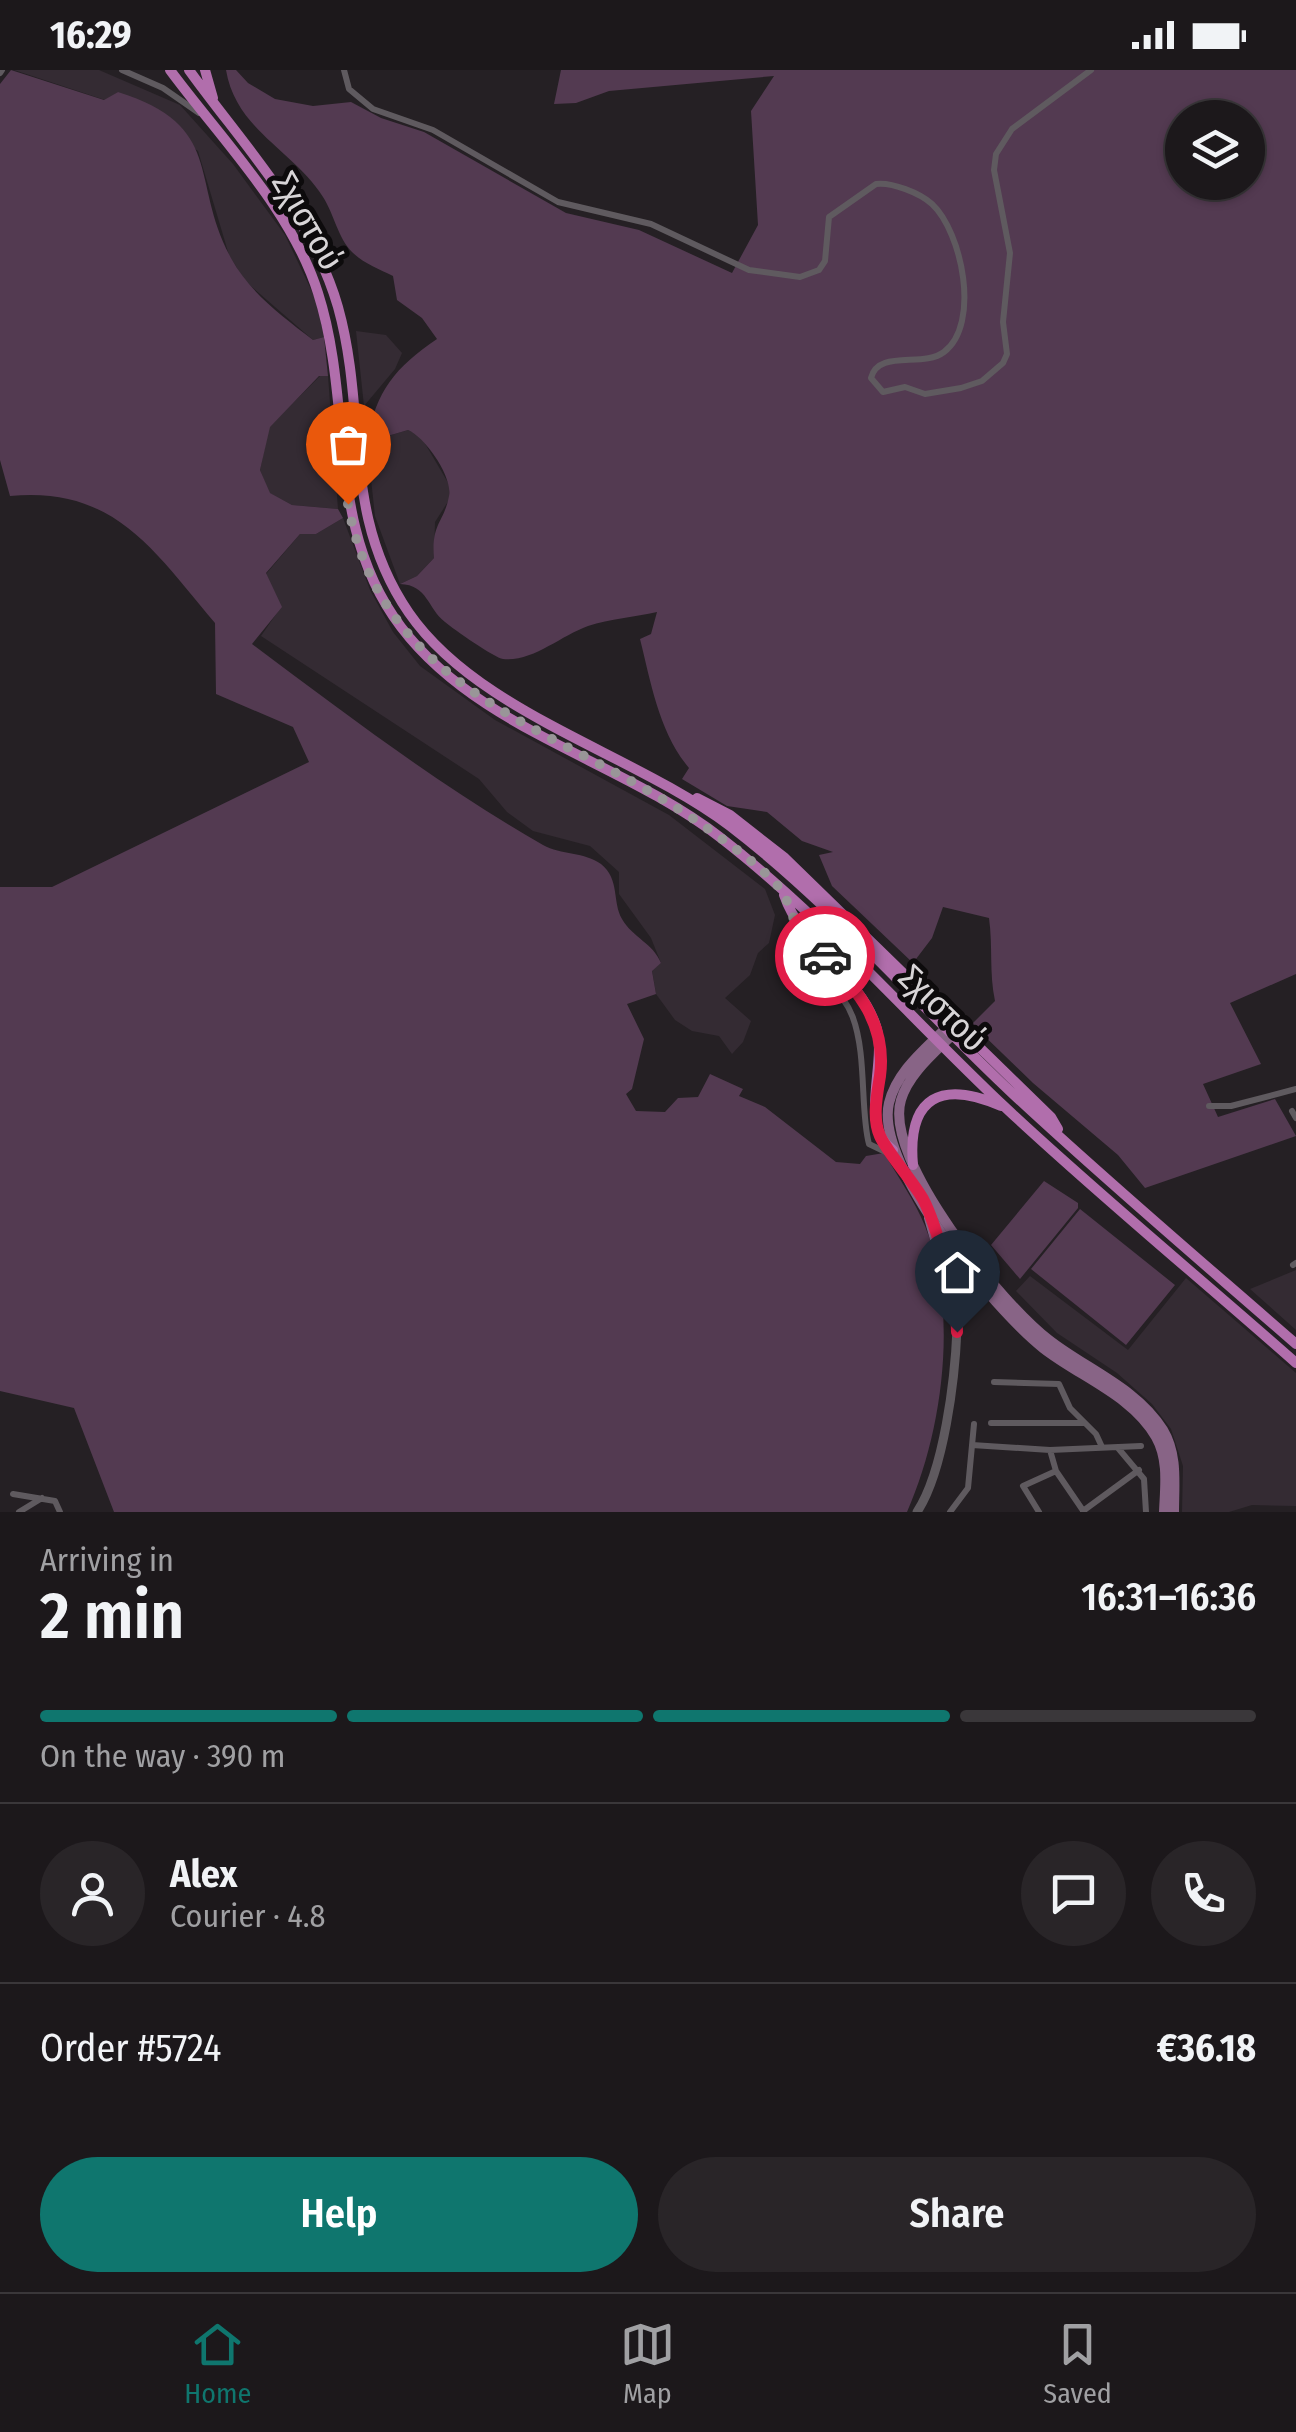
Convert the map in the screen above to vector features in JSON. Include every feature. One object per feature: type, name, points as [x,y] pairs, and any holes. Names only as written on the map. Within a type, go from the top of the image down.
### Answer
[{"type":"main road","name":"Σχιστού","points":[[170,70],[288,229],[317,288],[330,338],[352,522],[366,567],[399,624],[432,662],[476,697],[673,805],[782,890],[1007,1109],[1296,1363]]},
{"type":"main road","name":"Σχιστού","points":[[188,70],[300,220],[330,282],[344,335],[364,508],[375,551],[411,616],[442,652],[484,685],[681,793],[776,865],[1060,1136],[1296,1344]]},
{"type":"main road","points":[[205,70],[217,108]]},
{"type":"main road","points":[[681,793],[719,808],[760,837],[1051,1117],[1060,1136]]},
{"type":"main road","points":[[782,890],[801,930],[854,987],[874,1020],[882,1052],[876,1124],[882,1141],[895,1154],[951,1247],[976,1280],[1039,1344],[1123,1402],[1151,1429],[1164,1456],[1164,1512]]},
{"type":"main road","points":[[895,1154],[887,1117],[897,1082],[956,1024]]},
{"type":"main road","points":[[956,1024],[900,1101],[900,1134],[913,1165],[983,1274],[1042,1334],[1128,1394],[1158,1423],[1173,1455],[1174,1512]]},
{"type":"main road","points":[[913,1165],[915,1122],[931,1100],[964,1092],[1007,1109]]},
{"type":"main road","points":[[925,1202],[944,1271]]},
{"type":"main road","points":[[954,1294],[962,1279],[976,1280]]},
{"type":"street","points":[[122,70],[163,88],[205,117]]},
{"type":"street","points":[[344,70],[349,90],[373,109],[433,130],[558,202],[650,224],[749,270],[800,277],[819,270],[825,260],[830,217],[876,184],[924,198],[956,238],[963,292],[960,330],[951,346],[933,359],[883,362],[871,378],[875,388],[883,392],[905,387],[925,394],[982,381],[1003,364],[1007,354],[1003,322],[1010,253],[994,170],[996,154],[1012,130],[1090,70]]},
{"type":"street","points":[[800,978],[820,981],[832,989],[853,1018],[862,1048],[860,1093],[870,1144],[895,1154]]},
{"type":"street","points":[[1208,1106],[1218,1108],[1296,1089]]},
{"type":"street","points":[[951,1247],[944,1255],[944,1271],[954,1294]]},
{"type":"street","points":[[917,1512],[929,1490],[941,1438],[957,1332],[951,1267],[959,1259]]},
{"type":"street","points":[[994,1382],[1056,1382],[1102,1447]]},
{"type":"street","points":[[991,1423],[1084,1423]]},
{"type":"street","points":[[956,1510],[968,1488],[974,1424]]},
{"type":"street","points":[[972,1445],[1050,1450],[1141,1446]]},
{"type":"street","points":[[1117,1447],[1139,1470],[1145,1484],[1146,1512]]},
{"type":"street","points":[[1050,1450],[1056,1471],[1084,1511],[1139,1470]]},
{"type":"street","points":[[1039,1512],[1023,1486],[1056,1471]]},
{"type":"street","points":[[13,1494],[54,1501],[60,1512]]},
{"type":"street","points":[[19,1512],[42,1498]]},
{"type":"shaded area","points":[[11,70],[104,100],[118,92],[175,121],[199,158],[219,230],[239,271],[301,331],[313,340],[324,337],[328,376],[319,376],[270,427],[260,470],[270,493],[292,505],[338,509],[343,518],[316,534],[300,534],[266,573],[282,607],[252,644],[468,799],[543,845],[588,857],[607,870],[622,919],[661,963],[652,971],[656,994],[627,1004],[644,1039],[632,1089],[626,1094],[636,1111],[665,1112],[678,1098],[698,1097],[710,1074],[743,1089],[739,1096],[765,1107],[836,1162],[860,1164],[866,1156],[884,1153],[925,1226],[942,1295],[944,1332],[937,1408],[920,1480],[907,1512],[114,1512],[74,1408],[0,1391],[0,887],[52,887],[309,762],[293,727],[216,694],[215,623],[172,571],[129,529],[78,502],[46,496],[10,496],[0,460],[0,84]]},
{"type":"shaded area","points":[[14,70],[99,70],[180,105],[233,164],[285,235],[317,302],[324,337],[313,340],[245,281],[229,255],[198,151],[118,92],[105,100]]},
{"type":"shaded area","points":[[226,70],[236,70],[248,83],[275,99],[313,106],[351,102],[381,118],[424,132],[566,213],[639,230],[732,273],[758,225],[751,111],[774,76],[609,91],[576,103],[554,104],[561,70],[1296,70],[1296,974],[1230,1003],[1261,1064],[1203,1084],[1218,1117],[1275,1099],[1296,1136],[1145,1188],[1118,1155],[1033,1083],[972,1024],[995,1001],[989,918],[943,907],[932,938],[913,963],[832,886],[819,855],[833,852],[802,841],[767,812],[727,806],[682,779],[689,768],[663,723],[640,639],[651,634],[657,612],[588,626],[536,653],[503,659],[445,622],[416,588],[400,584],[417,576],[434,558],[434,537],[449,496],[447,479],[436,458],[408,430],[367,442],[376,408],[390,382],[437,339],[422,318],[397,300],[393,276],[352,252],[311,181],[241,109]]},
{"type":"shaded area","points":[[356,331],[386,335],[402,353],[395,369],[364,406]]},
{"type":"shaded area","points":[[320,376],[328,376],[338,509],[292,505],[269,493],[260,470],[269,427]]},
{"type":"shaded area","points":[[408,430],[420,435],[450,486],[449,500],[435,522],[434,558],[417,576],[400,584],[375,516],[367,442]]},
{"type":"shaded area","points":[[343,518],[370,590],[393,632],[420,666],[495,720],[669,815],[765,889],[775,915],[769,943],[758,953],[750,975],[725,998],[751,1021],[743,1042],[732,1054],[719,1036],[692,1031],[675,1020],[656,994],[652,970],[661,963],[651,938],[619,894],[619,872],[590,846],[533,831],[507,812],[479,779],[261,636],[281,607],[266,574],[300,534],[316,534]]},
{"type":"shaded area","points":[[1044,1181],[1078,1203],[1078,1208],[1020,1279],[991,1245]]},
{"type":"shaded area","points":[[1080,1209],[1175,1285],[1126,1345],[1031,1269]]},
{"type":"shaded area","points":[[1296,1270],[1296,1330],[1250,1289]]},
{"type":"shaded area","points":[[1030,1276],[1128,1350],[1186,1278],[1296,1373],[1296,1506],[1252,1505],[1229,1512],[1182,1512],[1183,1466],[1171,1429],[1152,1404],[1117,1373],[1057,1333],[1016,1291]]},
{"type":"way so far","points":[[348,504],[362,556],[384,602],[432,662],[476,697],[673,805],[720,837],[782,890],[801,930],[825,956]]},
{"type":"route","points":[[825,956],[854,987],[874,1020],[882,1052],[876,1108],[878,1133],[925,1202],[954,1299],[957,1332]]}]
